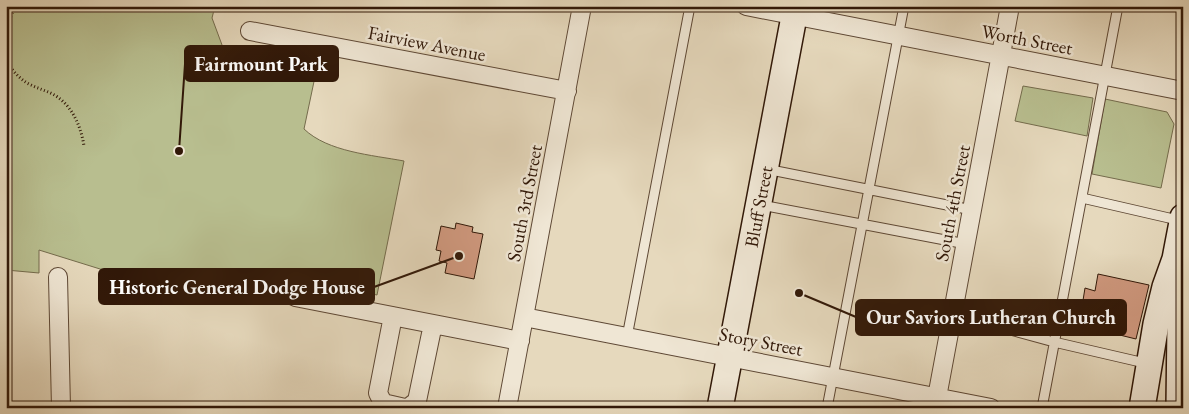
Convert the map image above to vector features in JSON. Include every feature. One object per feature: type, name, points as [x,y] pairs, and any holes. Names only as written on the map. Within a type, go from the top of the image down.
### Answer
[{"type":"main road","name":"Bluff Street","points":[[720,408],[795,11]]},
{"type":"main road","points":[[1180,406],[1179,259],[1183,217]]},
{"type":"main road","points":[[1142,408],[1165,287],[1179,259]]},
{"type":"street","name":"South 3rd Street","points":[[507,408],[582,6]]},
{"type":"street","name":"Worth Street","points":[[746,6],[795,11],[898,36],[1183,91]]},
{"type":"street","name":"South 4th Street","points":[[936,403],[1010,6]]},
{"type":"street","name":"Fairview Avenue","points":[[250,32],[567,91]]},
{"type":"street","points":[[58,277],[61,408]]},
{"type":"street","points":[[295,297],[520,341]]},
{"type":"street","points":[[393,316],[378,393],[383,403],[407,408],[417,401],[433,324]]},
{"type":"street","name":"Story Street","points":[[524,317],[833,376],[936,403],[991,408]]},
{"type":"lane","points":[[627,337],[690,6]]},
{"type":"lane","points":[[827,408],[904,6]]},
{"type":"lane","points":[[1042,408],[1118,6]]},
{"type":"lane","points":[[765,169],[972,210]]},
{"type":"lane","points":[[1082,198],[1182,221]]},
{"type":"lane","points":[[758,205],[966,244]]},
{"type":"lane","points":[[953,314],[1054,342],[1149,364]]},
{"type":"path","points":[[6,30],[16,6]]},
{"type":"path","points":[[6,61],[20,78],[30,85],[56,96],[66,105],[75,118],[82,134],[84,146]]},
{"type":"green space","points":[[6,6],[215,6],[212,18],[225,53],[316,72],[304,129],[314,137],[338,148],[404,161],[377,295],[285,276],[236,287],[129,278],[39,250],[39,273],[6,270]]},
{"type":"green space","points":[[1023,86],[1093,98],[1087,136],[1015,121]]},
{"type":"green space","points":[[1105,99],[1167,112],[1174,124],[1161,188],[1092,174]]},
{"type":"building","points":[[456,223],[473,227],[472,232],[483,234],[474,279],[445,273],[447,263],[439,261],[441,251],[436,250],[441,226],[455,229]]},
{"type":"building","points":[[1098,274],[1149,285],[1136,339],[1079,325],[1085,288],[1095,291]]},
{"type":"place","name":"Fairmount Park","points":[[179,151]]},
{"type":"place","name":"Historic General Dodge House","points":[[459,256]]},
{"type":"place","name":"Our Saviors Lutheran Church","points":[[799,293]]}]
